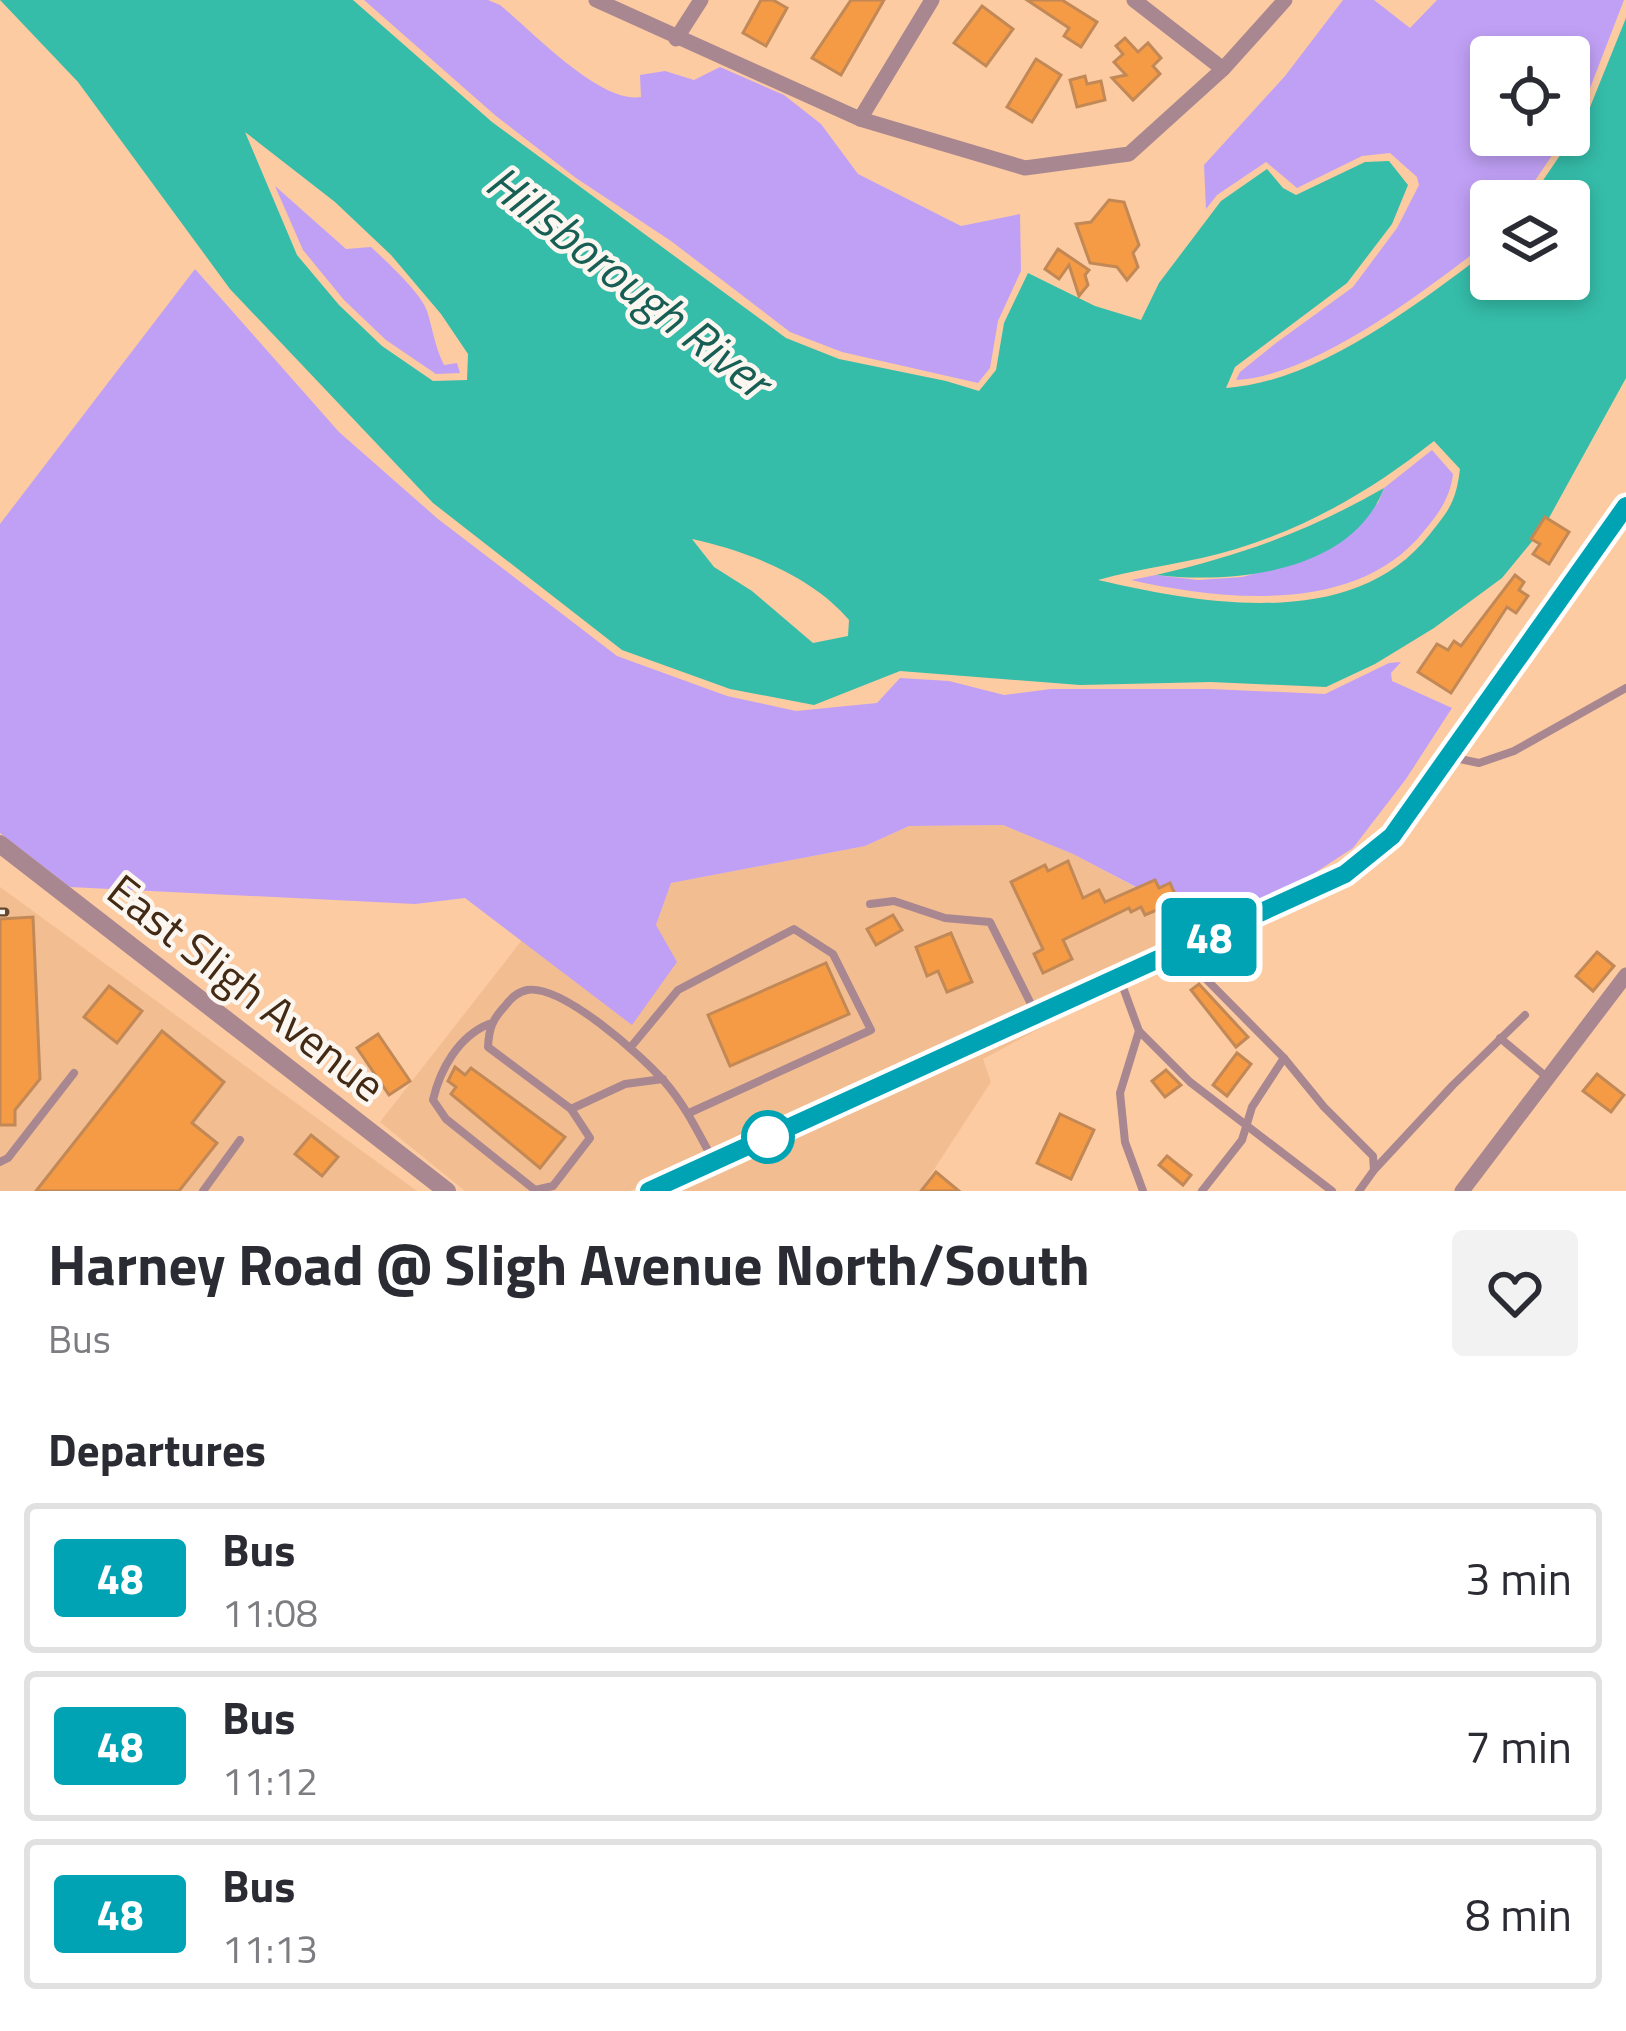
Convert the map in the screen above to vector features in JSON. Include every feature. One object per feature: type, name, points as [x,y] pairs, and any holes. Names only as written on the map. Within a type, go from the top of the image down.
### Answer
[{"type":"street","points":[[596,0],[860,119],[1025,168],[1129,154],[1223,69],[1285,0]]},
{"type":"street","points":[[676,39],[701,0]]},
{"type":"street","points":[[860,119],[932,0]]},
{"type":"street","points":[[1134,0],[1223,69]]},
{"type":"street","points":[[649,1191],[1345,874],[1392,836],[1626,507]]},
{"type":"street","name":"East Sligh Avenue","points":[[0,844],[447,1191]]},
{"type":"street","points":[[1462,1191],[1626,975]]},
{"type":"lane","points":[[1448,756],[1479,763],[1514,751],[1626,688]]},
{"type":"lane","points":[[870,904],[894,902],[945,918],[990,922],[1036,1015]]},
{"type":"lane","points":[[629,1048],[678,990],[794,929],[833,954],[871,1030],[689,1113]]},
{"type":"lane","points":[[1119,977],[1139,1031],[1190,1082],[1333,1191]]},
{"type":"lane","points":[[1205,978],[1373,1156],[1373,1170]]},
{"type":"lane","points":[[489,1024],[488,1047],[571,1109],[590,1138],[554,1186],[535,1190],[446,1120],[433,1100],[438,1078],[471,1031],[489,1024],[512,997],[529,989],[557,994],[663,1079],[689,1113],[713,1162]]},
{"type":"lane","points":[[1359,1191],[1373,1170],[1525,1015]]},
{"type":"lane","points":[[1139,1031],[1120,1093],[1125,1142],[1143,1191]]},
{"type":"lane","points":[[1500,1039],[1549,1079]]},
{"type":"lane","points":[[1202,1191],[1242,1140],[1252,1107],[1285,1058]]},
{"type":"lane","points":[[0,1162],[8,1159],[74,1073]]},
{"type":"lane","points":[[571,1109],[626,1084],[663,1079]]},
{"type":"lane","points":[[203,1191],[240,1140]]},
{"type":"shaded area","points":[[364,0],[488,0],[587,78],[624,96],[641,97],[640,75],[665,71],[694,80],[720,67],[784,95],[821,124],[858,174],[961,226],[1020,214],[1021,271],[998,321],[990,368],[978,383],[842,352],[790,332],[496,116]]},
{"type":"shaded area","points":[[1343,0],[1374,0],[1410,28],[1437,0],[1624,0],[1590,88],[1590,36],[1470,36],[1470,156],[1552,156],[1535,180],[1470,180],[1470,255],[1404,304],[1301,363],[1236,380],[1276,343],[1353,287],[1397,228],[1419,185],[1417,177],[1390,153],[1362,156],[1297,188],[1266,162],[1217,195],[1206,209],[1204,165],[1285,76]]},
{"type":"shaded area","points":[[275,186],[346,249],[371,247],[394,268],[424,304],[444,365],[457,363],[460,373],[436,374],[386,340],[344,300],[303,250]]},
{"type":"shaded area","points":[[195,269],[339,432],[438,519],[617,656],[727,696],[796,711],[877,703],[900,678],[949,681],[1004,695],[1051,689],[1325,694],[1389,663],[1401,662],[1391,673],[1392,681],[1452,708],[1353,848],[1276,898],[1183,940],[1159,899],[1073,854],[1003,825],[909,826],[865,846],[671,883],[656,925],[677,962],[632,1025],[465,898],[415,904],[70,887],[0,833],[0,524]]},
{"type":"shaded area","points":[[1432,450],[1453,474],[1443,505],[1396,558],[1363,577],[1327,589],[1247,596],[1131,580],[1156,575],[1198,580],[1242,577],[1305,560],[1378,503],[1384,488]]},
{"type":"shaded area","points":[[1003,825],[1073,854],[1159,900],[1183,940],[630,1191],[465,1191],[380,1122],[522,940],[632,1024],[671,883],[865,846],[909,826]]},
{"type":"shaded area","points":[[0,887],[417,1191],[0,1191]]},
{"type":"shaded area","points":[[1117,987],[983,1059],[991,1082],[920,1191],[668,1191]]},
{"type":"water","name":"Hillsborough River","points":[[0,0],[353,0],[492,122],[786,338],[839,359],[979,391],[996,370],[1004,323],[1028,273],[1095,306],[1141,320],[1159,283],[1221,201],[1267,169],[1296,195],[1365,162],[1389,161],[1408,185],[1392,224],[1347,283],[1235,367],[1226,388],[1261,383],[1331,356],[1400,315],[1470,264],[1470,300],[1590,300],[1590,180],[1543,180],[1560,156],[1590,156],[1590,107],[1626,18],[1626,378],[1544,527],[1502,578],[1434,628],[1326,687],[1211,682],[1080,685],[900,671],[814,705],[730,689],[622,650],[433,503],[230,289],[78,82]],"holes":[[[245,132],[335,202],[391,255],[441,314],[468,354],[467,380],[433,381],[382,346],[339,305],[297,255]],[[1434,441],[1460,469],[1447,511],[1398,565],[1361,586],[1319,598],[1229,602],[1098,580],[1263,540],[1365,490]],[[692,539],[756,558],[798,578],[849,620],[848,636],[813,643],[752,591],[714,567]]]},
{"type":"water","points":[[1384,488],[1368,517],[1346,539],[1287,567],[1220,577],[1156,575],[1273,540]]},
{"type":"building","points":[[761,0],[787,8],[766,46],[743,33]]},
{"type":"building","points":[[851,0],[884,0],[841,75],[812,58]]},
{"type":"building","points":[[1027,0],[1062,0],[1097,22],[1081,47],[1064,36],[1069,28]]},
{"type":"building","points":[[982,6],[1013,29],[986,66],[954,43]]},
{"type":"building","points":[[1125,38],[1138,52],[1148,43],[1161,58],[1153,66],[1160,74],[1133,100],[1112,78],[1126,75],[1114,62],[1123,54],[1116,46]]},
{"type":"building","points":[[1036,59],[1061,75],[1032,122],[1007,107]]},
{"type":"building","points":[[1085,76],[1087,84],[1101,81],[1105,100],[1077,107],[1070,80]]},
{"type":"building","points":[[1109,200],[1124,202],[1139,245],[1133,253],[1138,267],[1127,280],[1117,267],[1090,263],[1076,224],[1091,222]]},
{"type":"building","points":[[1058,249],[1089,270],[1085,275],[1088,285],[1079,296],[1069,265],[1059,279],[1045,269]]},
{"type":"building","points":[[1545,517],[1569,532],[1549,564],[1533,554],[1540,544],[1531,539]]},
{"type":"building","points":[[1515,575],[1524,582],[1519,590],[1528,596],[1516,613],[1507,607],[1451,693],[1418,672],[1437,644],[1448,650],[1454,641],[1461,646]]},
{"type":"building","points":[[1068,861],[1083,898],[1099,890],[1105,902],[1155,880],[1159,888],[1170,883],[1178,901],[1145,915],[1141,907],[1131,912],[1129,908],[1063,940],[1072,959],[1043,973],[1034,954],[1043,949],[1011,882],[1045,865],[1048,871]]},
{"type":"building","points":[[893,915],[902,930],[876,945],[867,929]]},
{"type":"building","points":[[33,917],[40,1079],[15,1110],[15,1125],[0,1125],[0,919]]},
{"type":"building","points":[[951,933],[972,982],[947,992],[938,971],[927,976],[916,947]]},
{"type":"building","points":[[1597,952],[1614,966],[1593,991],[1576,976]]},
{"type":"building","points":[[826,963],[849,1014],[730,1066],[708,1015]]},
{"type":"building","points":[[1199,984],[1248,1037],[1236,1047],[1191,990]]},
{"type":"building","points":[[109,986],[142,1011],[117,1043],[84,1017]]},
{"type":"building","points":[[162,1031],[224,1082],[192,1123],[217,1143],[179,1191],[36,1191]]},
{"type":"building","points":[[378,1034],[410,1081],[389,1095],[357,1048]]},
{"type":"building","points":[[1237,1053],[1251,1064],[1227,1096],[1213,1085]]},
{"type":"building","points":[[455,1067],[465,1075],[471,1068],[565,1137],[540,1168],[451,1094],[456,1087],[448,1081]]},
{"type":"building","points":[[1166,1070],[1181,1085],[1165,1097],[1152,1081]]},
{"type":"building","points":[[1597,1074],[1624,1095],[1611,1112],[1583,1091]]},
{"type":"building","points":[[1060,1114],[1094,1130],[1071,1179],[1037,1163]]},
{"type":"building","points":[[311,1135],[338,1157],[322,1176],[295,1154]]},
{"type":"building","points":[[1167,1156],[1191,1175],[1183,1185],[1159,1165]]},
{"type":"building","points":[[936,1172],[959,1191],[921,1191]]},
{"type":"railway","points":[[0,912],[5,912]]},
{"type":"bus line","name":"48","points":[[649,1191],[1345,874],[1392,836],[1626,506]]}]
